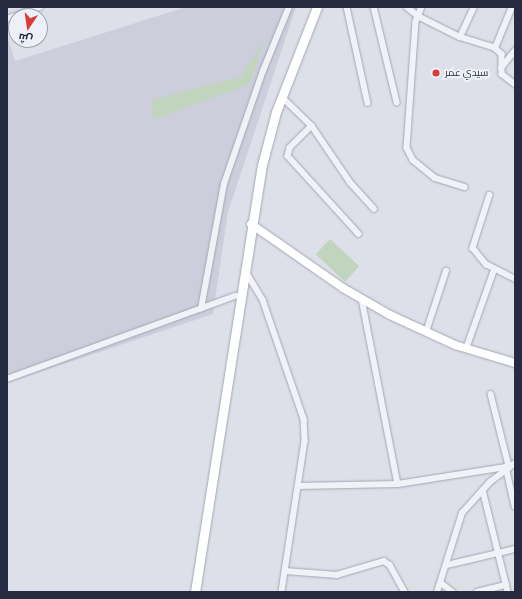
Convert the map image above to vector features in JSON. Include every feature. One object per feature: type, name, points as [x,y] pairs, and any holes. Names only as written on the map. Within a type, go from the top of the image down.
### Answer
[{"type":"main road","points":[[189,592],[235,296],[261,144],[271,111],[311,7]]},
{"type":"main road","points":[[195,592],[249,236],[266,147],[282,97],[317,7]]},
{"type":"street","points":[[7,18],[40,7]]},
{"type":"street","points":[[201,309],[224,184],[263,71],[289,7]]},
{"type":"street","points":[[346,7],[368,103]]},
{"type":"street","points":[[374,7],[397,102]]},
{"type":"street","points":[[407,7],[418,16],[460,37],[495,48],[502,54],[502,74],[515,84]]},
{"type":"street","points":[[422,7],[418,16],[408,148],[413,160],[435,178],[465,187]]},
{"type":"street","points":[[460,37],[474,7]]},
{"type":"street","points":[[495,48],[512,7]]},
{"type":"street","points":[[501,68],[515,51]]},
{"type":"street","points":[[282,97],[312,126],[350,182],[374,209]]},
{"type":"street","points":[[312,126],[290,148],[288,156],[359,234]]},
{"type":"street","points":[[490,194],[473,248],[494,270],[515,279]]},
{"type":"street","points":[[251,224],[362,299],[426,332],[466,349],[515,364]]},
{"type":"street","points":[[249,236],[262,232]]},
{"type":"street","points":[[245,270],[263,300],[303,412],[305,434],[282,592]]},
{"type":"street","points":[[466,349],[494,270]]},
{"type":"street","points":[[426,332],[446,271]]},
{"type":"street","points":[[7,379],[235,296]]},
{"type":"street","points":[[362,299],[398,484]]},
{"type":"street","points":[[491,394],[514,492],[515,506]]},
{"type":"street","points":[[298,486],[398,484],[508,466],[515,463]]},
{"type":"street","points":[[437,592],[447,565],[462,513],[508,466]]},
{"type":"street","points":[[483,490],[508,592]]},
{"type":"street","points":[[447,565],[515,549]]},
{"type":"street","points":[[285,571],[337,575],[384,561],[390,565],[405,592]]},
{"type":"street","points":[[440,583],[454,592]]},
{"type":"street","points":[[477,592],[506,585]]},
{"type":"shaded area","points":[[186,7],[296,7],[228,212],[213,314],[7,383],[7,35],[8,48],[11,48],[15,61]]},
{"type":"green space","points":[[264,39],[250,84],[153,120],[152,100],[241,77]]},
{"type":"green space","points":[[330,239],[359,266],[345,282],[316,254]]},
{"type":"place","name":"سيدي عمر","points":[[436,73]]}]
